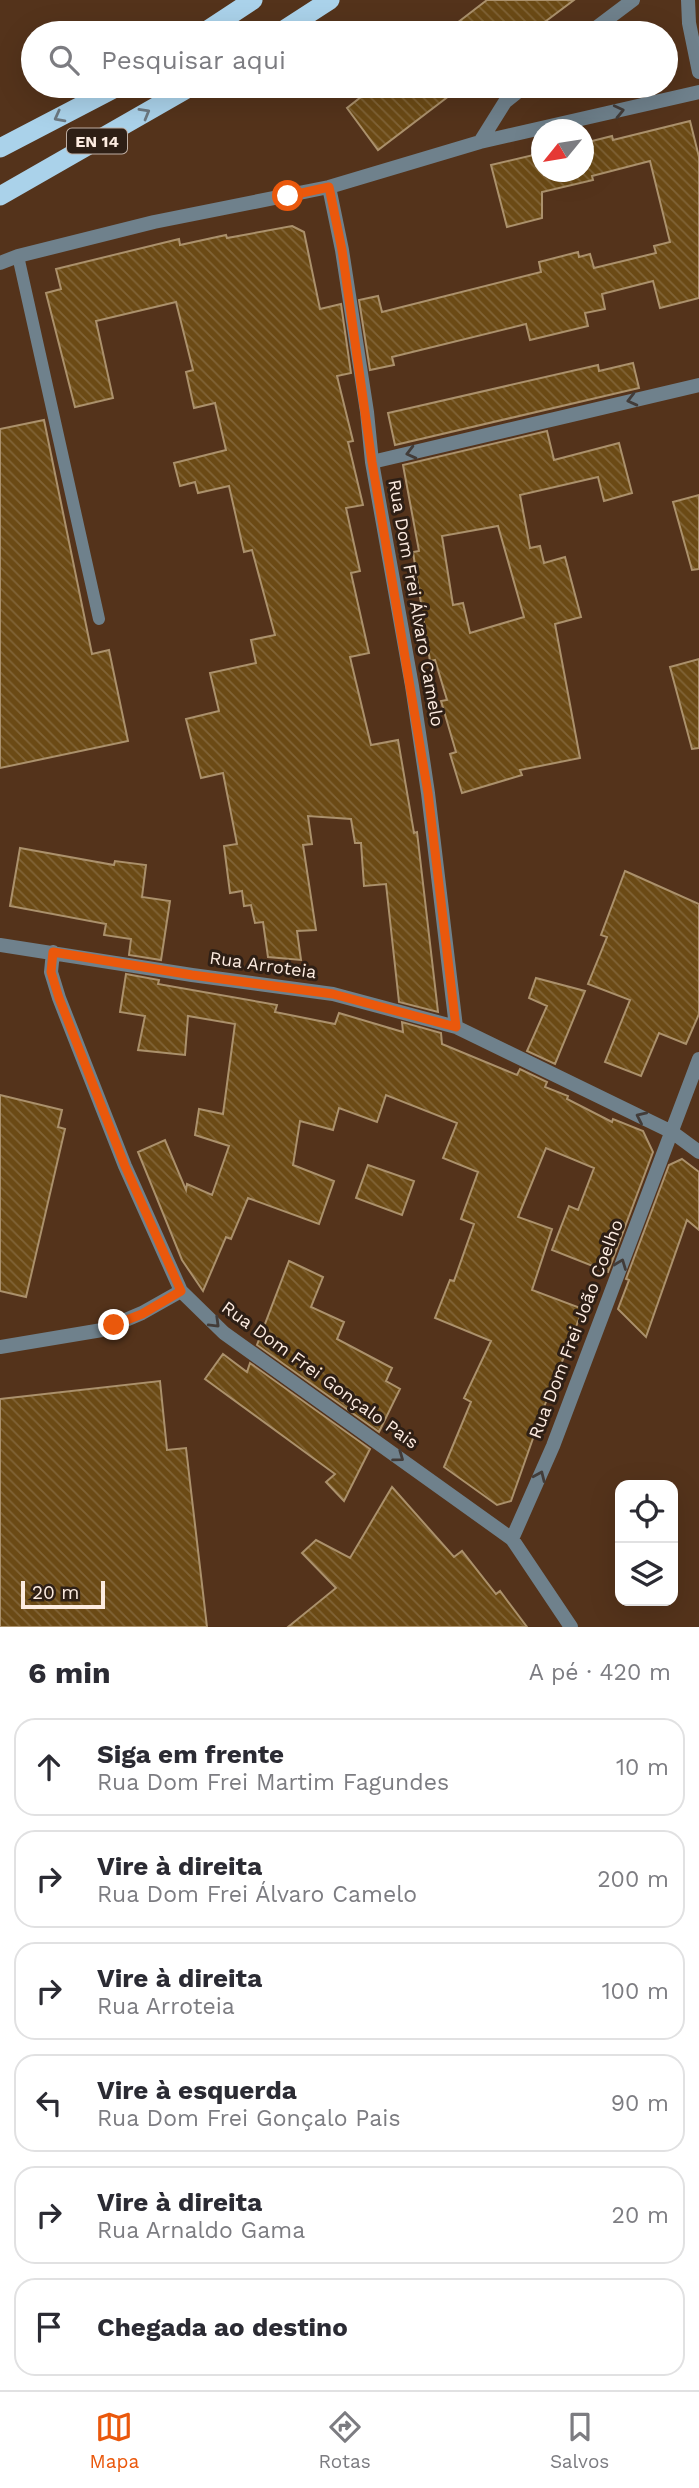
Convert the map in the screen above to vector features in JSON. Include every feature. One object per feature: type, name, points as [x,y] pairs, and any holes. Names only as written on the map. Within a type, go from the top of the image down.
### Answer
[{"type":"highway","points":[[221,21],[253,0]]},
{"type":"highway","points":[[298,21],[330,0]]},
{"type":"highway","name":"EN 14","points":[[0,148],[96,98]]},
{"type":"highway","name":"EN 14","points":[[0,196],[171,98]]},
{"type":"street","points":[[605,21],[633,0]]},
{"type":"street","points":[[688,0],[699,72]]},
{"type":"street","points":[[678,97],[699,92]]},
{"type":"street","points":[[480,142],[510,98]]},
{"type":"street","points":[[0,263],[18,256],[154,222],[329,187],[480,142],[673,98]]},
{"type":"street","name":"Rua Dom Frei Álvaro Camelo","points":[[329,187],[342,250],[372,462],[428,793],[456,1027]]},
{"type":"street","points":[[372,462],[699,385]]},
{"type":"street","name":"Rua Arroteia","points":[[0,944],[192,975],[333,994],[456,1027],[672,1132],[699,1152]]},
{"type":"street","name":"Rua Dom Frei Gonçalo Pais","points":[[53,952],[51,972],[59,998],[125,1166],[181,1291],[224,1333],[512,1539],[571,1627]]},
{"type":"street","name":"Rua Dom Frei João Coelho","points":[[512,1539],[553,1446],[699,1059]]},
{"type":"street","points":[[0,1347],[102,1330],[142,1314],[181,1291]]},
{"type":"lane","points":[[18,256],[99,619]]},
{"type":"building","points":[[487,0],[574,0],[546,21],[460,21]]},
{"type":"building","points":[[360,98],[446,98],[378,150],[347,108]]},
{"type":"building","points":[[690,121],[699,157],[699,298],[660,308],[653,281],[602,294],[605,309],[585,313],[588,326],[530,340],[526,324],[392,357],[394,365],[370,370],[359,300],[378,296],[382,312],[541,272],[539,262],[578,252],[579,257],[590,254],[594,268],[656,253],[654,246],[670,242],[650,161],[594,175],[594,140],[612,136],[613,140]]},
{"type":"building","points":[[531,156],[531,182],[584,182],[542,192],[542,218],[507,227],[491,165]]},
{"type":"building","points":[[292,226],[304,232],[320,309],[341,304],[351,373],[337,376],[353,441],[348,442],[363,505],[346,508],[360,571],[351,573],[369,653],[350,657],[371,745],[398,740],[414,833],[417,832],[438,1012],[399,1002],[386,884],[364,886],[361,843],[355,843],[351,819],[308,816],[312,844],[303,845],[316,930],[297,931],[301,960],[268,957],[263,922],[255,923],[251,905],[244,906],[242,891],[230,893],[224,846],[237,844],[223,773],[201,778],[186,719],[219,711],[210,673],[256,663],[251,640],[275,635],[252,550],[244,552],[229,486],[198,493],[195,482],[180,486],[174,463],[226,450],[215,403],[194,408],[186,372],[193,370],[176,302],[96,321],[113,398],[75,407],[46,293],[61,289],[56,269],[179,239],[180,245],[226,235],[227,238]]},
{"type":"building","points":[[633,363],[639,388],[395,445],[388,413],[598,365],[599,371]]},
{"type":"building","points":[[44,420],[92,654],[109,650],[128,741],[0,768],[0,429]]},
{"type":"building","points":[[547,431],[554,460],[619,443],[632,493],[604,501],[598,477],[520,495],[530,548],[540,546],[544,563],[565,557],[581,617],[555,624],[580,758],[520,770],[522,775],[462,793],[450,754],[456,752],[441,701],[447,700],[435,660],[430,661],[413,552],[419,551],[403,465]],"holes":[[[498,526],[524,617],[470,633],[463,603],[453,605],[442,536]]]},
{"type":"building","points":[[699,495],[699,569],[692,570],[673,502]]},
{"type":"building","points":[[699,659],[699,748],[692,749],[670,667]]},
{"type":"building","points":[[20,848],[114,865],[115,861],[146,865],[142,897],[170,901],[161,960],[129,955],[131,939],[104,935],[106,924],[10,906]]},
{"type":"building","points":[[625,871],[699,904],[699,1014],[686,1044],[659,1033],[641,1076],[605,1062],[630,1000],[588,984],[607,937],[601,935]]},
{"type":"building","points":[[126,974],[159,980],[158,984],[277,1005],[275,1012],[335,1024],[339,1013],[403,1032],[402,1022],[441,1033],[442,1044],[517,1075],[520,1069],[547,1082],[545,1087],[568,1096],[567,1099],[612,1122],[613,1119],[643,1131],[653,1152],[608,1272],[552,1250],[569,1206],[578,1210],[594,1168],[546,1148],[518,1217],[552,1229],[532,1290],[583,1309],[544,1407],[511,1501],[497,1505],[444,1467],[471,1402],[464,1398],[491,1341],[435,1318],[450,1280],[454,1281],[474,1224],[461,1219],[478,1172],[443,1158],[457,1123],[386,1095],[377,1122],[339,1108],[333,1130],[300,1121],[293,1165],[334,1181],[319,1224],[248,1198],[231,1239],[226,1237],[203,1291],[182,1260],[138,1152],[165,1140],[186,1190],[187,1184],[212,1195],[229,1146],[195,1135],[199,1109],[223,1114],[235,1024],[188,1016],[185,1055],[138,1050],[145,1016],[120,1012]]},
{"type":"building","points":[[536,978],[585,991],[555,1064],[527,1051],[547,1006],[529,998]]},
{"type":"building","points":[[0,1095],[62,1110],[58,1127],[65,1129],[26,1297],[0,1291]]},
{"type":"building","points":[[682,1159],[699,1172],[699,1230],[687,1220],[646,1337],[618,1309],[629,1280],[626,1279],[669,1165]]},
{"type":"building","points":[[368,1165],[414,1181],[402,1215],[356,1198]]},
{"type":"building","points":[[289,1261],[323,1277],[311,1307],[344,1322],[337,1339],[392,1368],[386,1381],[400,1389],[379,1432],[257,1345]]},
{"type":"building","points":[[223,1354],[247,1372],[250,1363],[370,1449],[344,1501],[326,1482],[335,1474],[205,1379]]},
{"type":"building","points":[[160,1381],[167,1450],[186,1448],[207,1627],[0,1627],[0,1399]]},
{"type":"building","points":[[392,1487],[454,1557],[462,1551],[496,1594],[500,1591],[527,1627],[288,1627],[336,1588],[302,1553],[316,1540],[350,1558]]},
{"type":"route","points":[[114,1325],[142,1314],[181,1291],[125,1166],[59,998],[51,972],[53,952],[192,975],[333,994],[456,1027],[428,793],[372,462],[342,250],[329,187],[288,196]]}]
